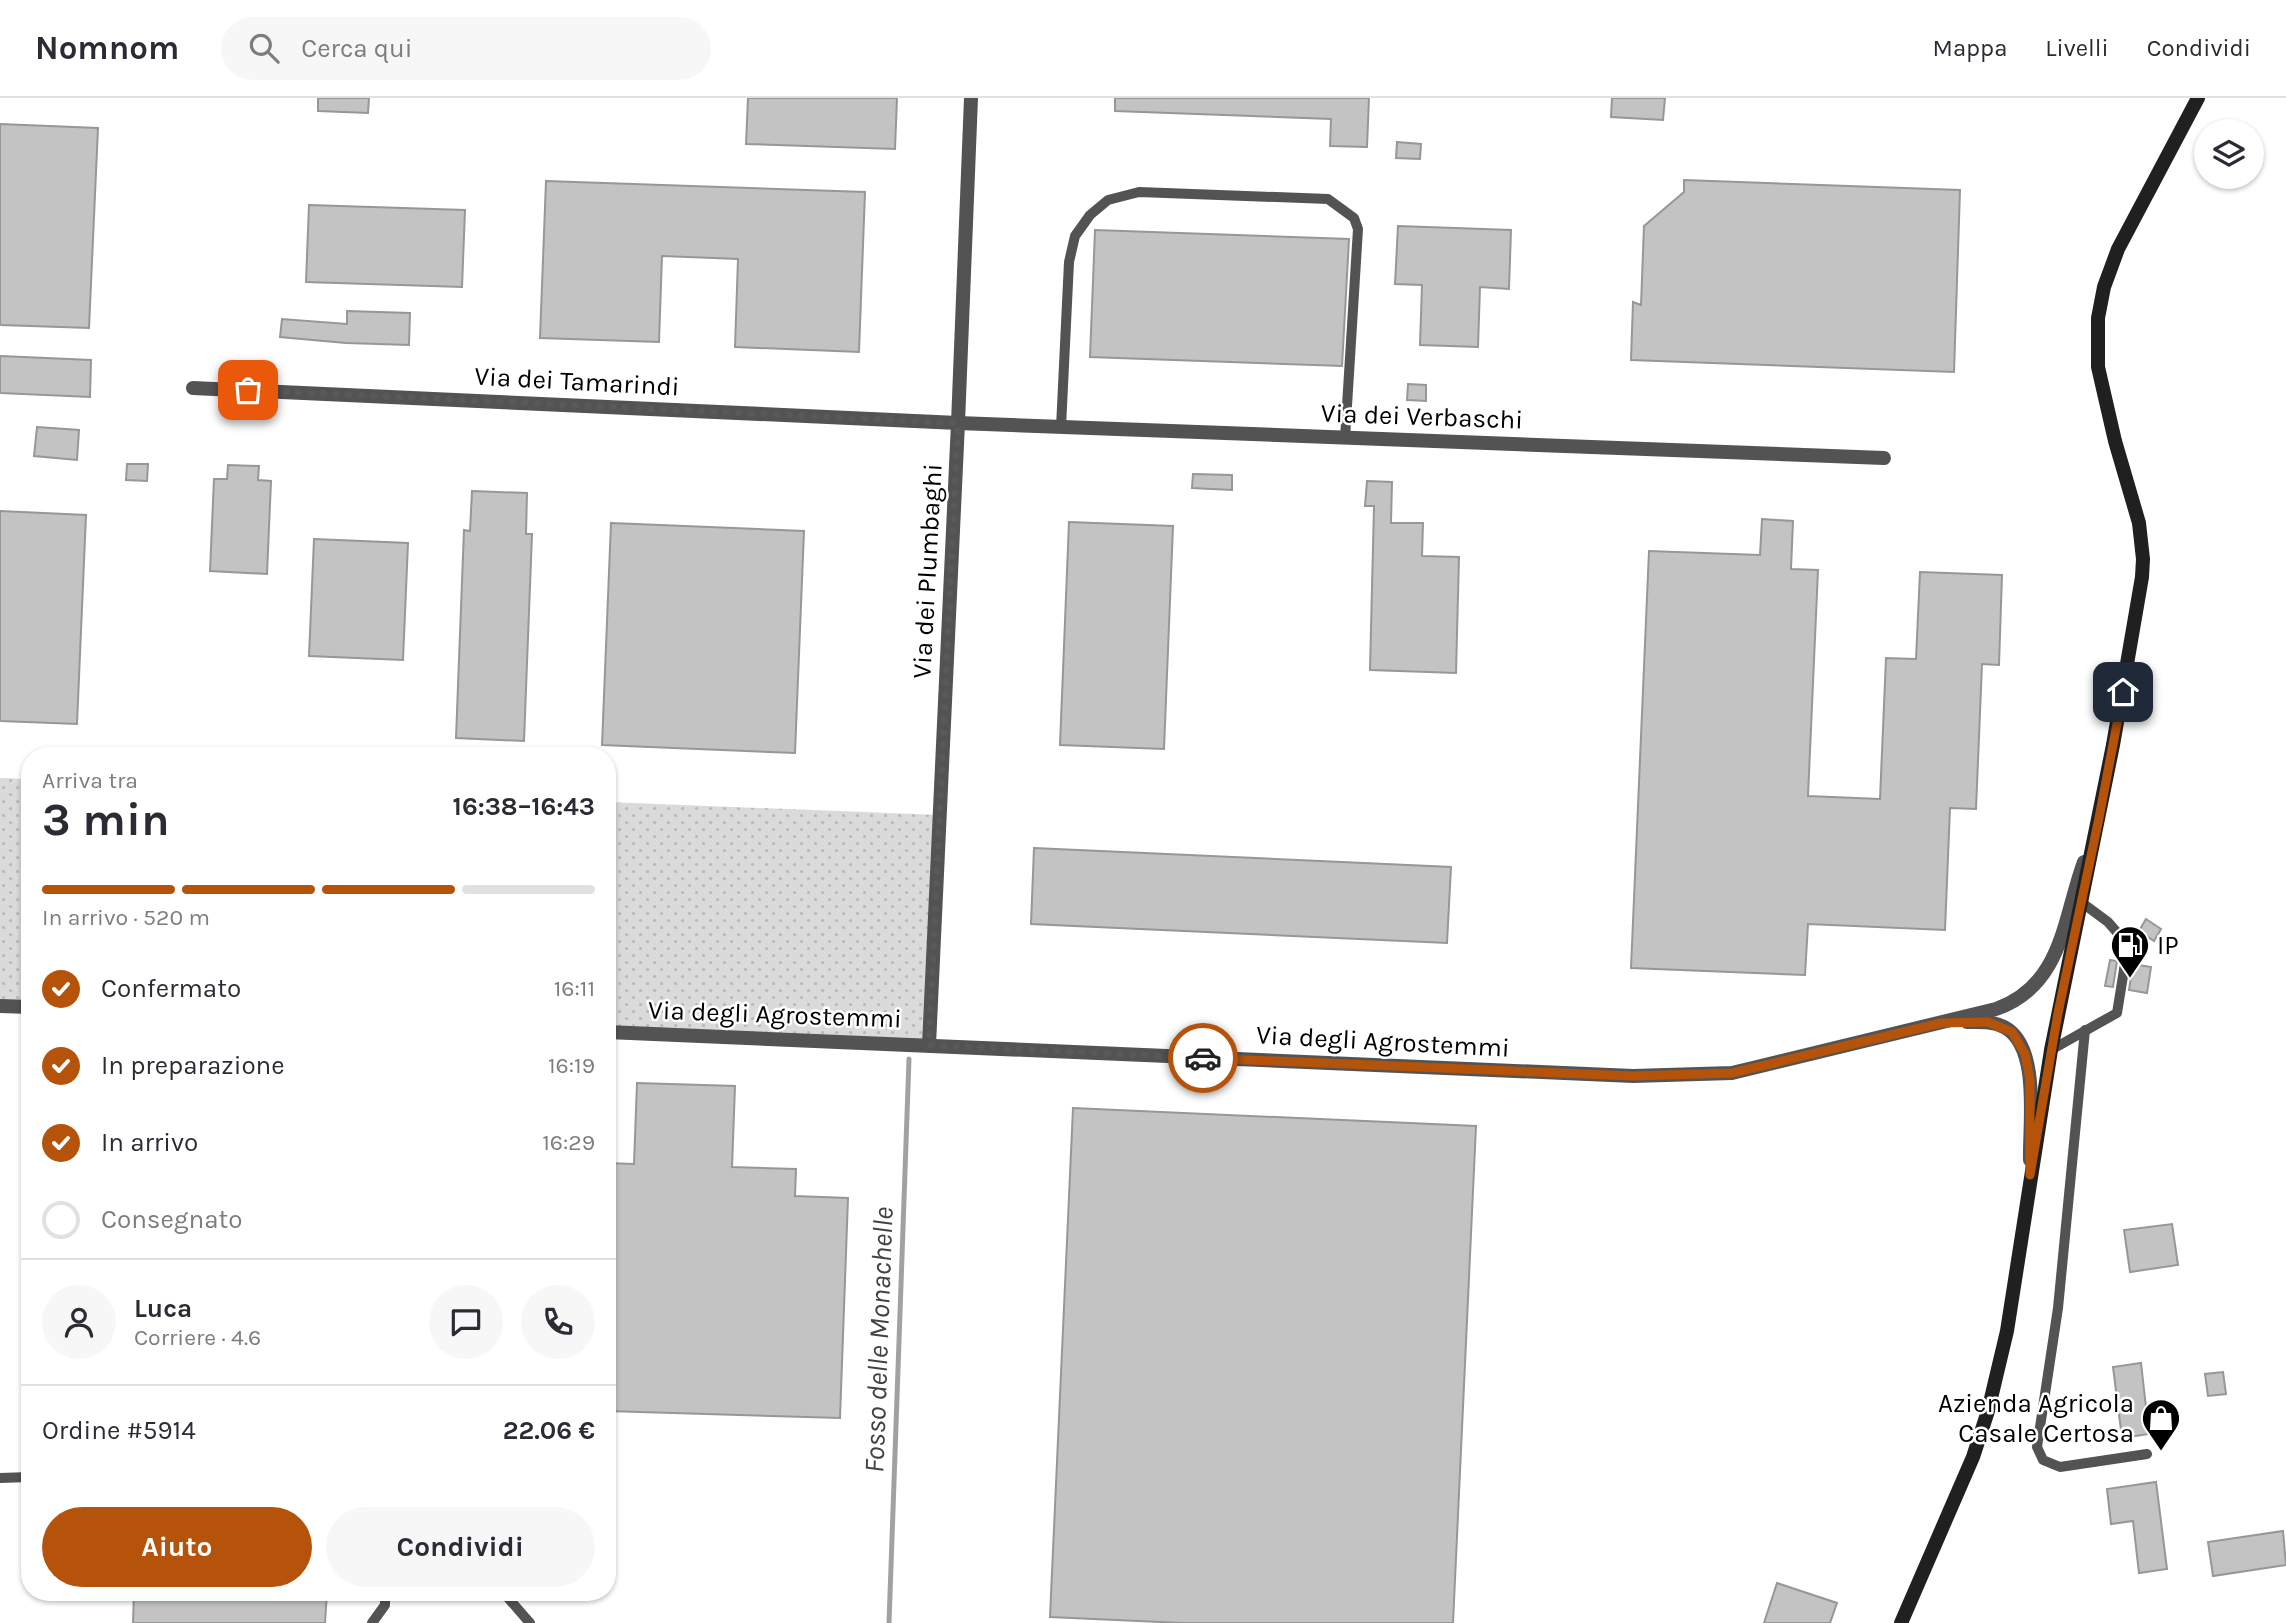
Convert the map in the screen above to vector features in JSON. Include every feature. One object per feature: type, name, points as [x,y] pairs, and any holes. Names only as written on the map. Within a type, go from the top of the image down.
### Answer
[{"type":"main road","points":[[1902,1623],[1983,1431],[2007,1331],[2051,1050],[2099,818],[2135,625],[2143,559],[2140,523],[2100,380],[2096,335],[2098,318],[2108,273],[2118,248],[2197,98]]},
{"type":"street","name":"Via dei Plumbaghi","points":[[929,1045],[971,98]]},
{"type":"street","name":"Via dei Tamarindi","points":[[193,388],[958,423]]},
{"type":"street","name":"Via dei Verbaschi","points":[[958,423],[1884,458]]},
{"type":"street","name":"Via degli Agrostemmi","points":[[616,1032],[1633,1076],[1732,1073],[1941,1023],[2005,1006],[2022,996],[2044,973],[2060,944],[2099,818]]},
{"type":"street","points":[[0,1006],[21,1007]]},
{"type":"street","name":"Via degli Agrostemmi","points":[[1941,1023],[1998,1024],[2012,1032],[2022,1045],[2030,1080],[2030,1175]]},
{"type":"lane","points":[[1061,427],[1069,262],[1075,236],[1090,215],[1108,200],[1139,191],[1328,199],[1354,218],[1357,229],[1345,438]]},
{"type":"lane","points":[[2051,1050],[2117,1013],[2128,945],[2108,922],[2081,902]]},
{"type":"lane","points":[[2085,1030],[2058,1308],[2037,1447],[2043,1461],[2054,1467],[2147,1454]]},
{"type":"lane","points":[[0,1478],[21,1478]]},
{"type":"lane","points":[[372,1623],[385,1601]]},
{"type":"lane","points":[[511,1601],[530,1623]]},
{"type":"shaded area","points":[[0,778],[21,779],[21,1007],[0,1006]]},
{"type":"shaded area","points":[[616,802],[940,815],[929,1045],[616,1032]]},
{"type":"building","points":[[318,98],[369,98],[368,113],[318,111]]},
{"type":"building","points":[[748,98],[897,98],[895,149],[746,144]]},
{"type":"building","points":[[1115,98],[1369,98],[1367,147],[1330,146],[1331,119],[1115,111]]},
{"type":"building","points":[[1612,98],[1665,98],[1663,120],[1611,117]]},
{"type":"building","points":[[0,124],[98,128],[89,328],[0,325]]},
{"type":"building","points":[[1397,142],[1421,144],[1420,159],[1396,158]]},
{"type":"building","points":[[1684,180],[1960,190],[1954,372],[1631,360],[1633,302],[1641,305],[1644,226],[1684,192]]},
{"type":"building","points":[[546,181],[865,192],[859,352],[735,347],[738,259],[662,256],[659,342],[540,338]]},
{"type":"building","points":[[309,205],[465,210],[462,287],[306,282]]},
{"type":"building","points":[[1398,226],[1511,230],[1509,289],[1480,287],[1478,347],[1420,345],[1422,285],[1395,284]]},
{"type":"building","points":[[1095,230],[1349,239],[1342,366],[1090,357]]},
{"type":"building","points":[[347,311],[410,313],[409,345],[280,337],[282,319],[347,324]]},
{"type":"building","points":[[0,356],[91,360],[90,397],[0,393]]},
{"type":"building","points":[[1408,384],[1426,385],[1426,401],[1407,400]]},
{"type":"building","points":[[37,427],[79,430],[77,460],[34,456]]},
{"type":"building","points":[[127,464],[148,464],[147,481],[126,480]]},
{"type":"building","points":[[228,465],[259,466],[258,480],[271,481],[267,574],[210,571],[214,479],[227,479]]},
{"type":"building","points":[[1193,474],[1232,475],[1232,490],[1192,488]]},
{"type":"building","points":[[1367,481],[1392,482],[1391,523],[1423,523],[1422,556],[1459,557],[1456,673],[1370,670],[1374,506],[1365,506]]},
{"type":"building","points":[[472,491],[527,493],[526,534],[532,534],[524,741],[456,738],[464,530],[470,531]]},
{"type":"building","points":[[0,511],[86,515],[77,724],[0,721]]},
{"type":"building","points":[[1762,519],[1793,521],[1791,569],[1818,570],[1808,796],[1880,799],[1886,658],[1916,659],[1920,572],[2002,575],[1999,665],[1982,664],[1976,809],[1950,808],[1945,930],[1808,924],[1805,975],[1631,968],[1649,551],[1760,555]]},
{"type":"building","points":[[1069,522],[1173,526],[1164,749],[1060,745]]},
{"type":"building","points":[[611,523],[804,531],[795,753],[602,745]]},
{"type":"building","points":[[314,539],[408,543],[403,660],[309,656]]},
{"type":"building","points":[[1034,848],[1451,867],[1447,943],[1031,924]]},
{"type":"building","points":[[2146,919],[2161,929],[2154,941],[2139,931]]},
{"type":"building","points":[[2110,960],[2117,961],[2113,987],[2105,986]]},
{"type":"building","points":[[2133,964],[2151,967],[2147,993],[2129,990]]},
{"type":"building","points":[[637,1083],[735,1086],[732,1167],[796,1169],[795,1196],[848,1198],[840,1418],[616,1411],[616,1163],[634,1164]]},
{"type":"building","points":[[1073,1108],[1476,1126],[1453,1623],[1182,1623],[1050,1617]]},
{"type":"building","points":[[2172,1224],[2178,1265],[2130,1272],[2124,1230]]},
{"type":"building","points":[[2141,1363],[2149,1434],[2122,1438],[2113,1367]]},
{"type":"building","points":[[2223,1372],[2226,1394],[2208,1396],[2205,1374]]},
{"type":"building","points":[[2156,1482],[2167,1569],[2139,1573],[2133,1521],[2111,1524],[2107,1489]]},
{"type":"building","points":[[2283,1531],[2286,1565],[2213,1576],[2208,1542]]},
{"type":"building","points":[[1777,1583],[1837,1603],[1830,1623],[1764,1623]]},
{"type":"building","points":[[134,1601],[326,1601],[325,1623],[133,1623]]},
{"type":"waterway","name":"Fosso delle Monachelle","points":[[889,1623],[909,1059]]},
{"type":"way so far","points":[[248,390],[958,423],[929,1045],[1203,1058]]},
{"type":"place","name":"IP","points":[[2130,979]]},
{"type":"place","name":"Azienda Agricola Casale Certosa","points":[[2161,1452]]},
{"type":"route","points":[[1203,1058],[1633,1076],[1732,1073],[1941,1023],[1988,1022],[2012,1032],[2018,1038],[2025,1054],[2030,1080],[2030,1175],[2064,979],[2123,692]]}]
